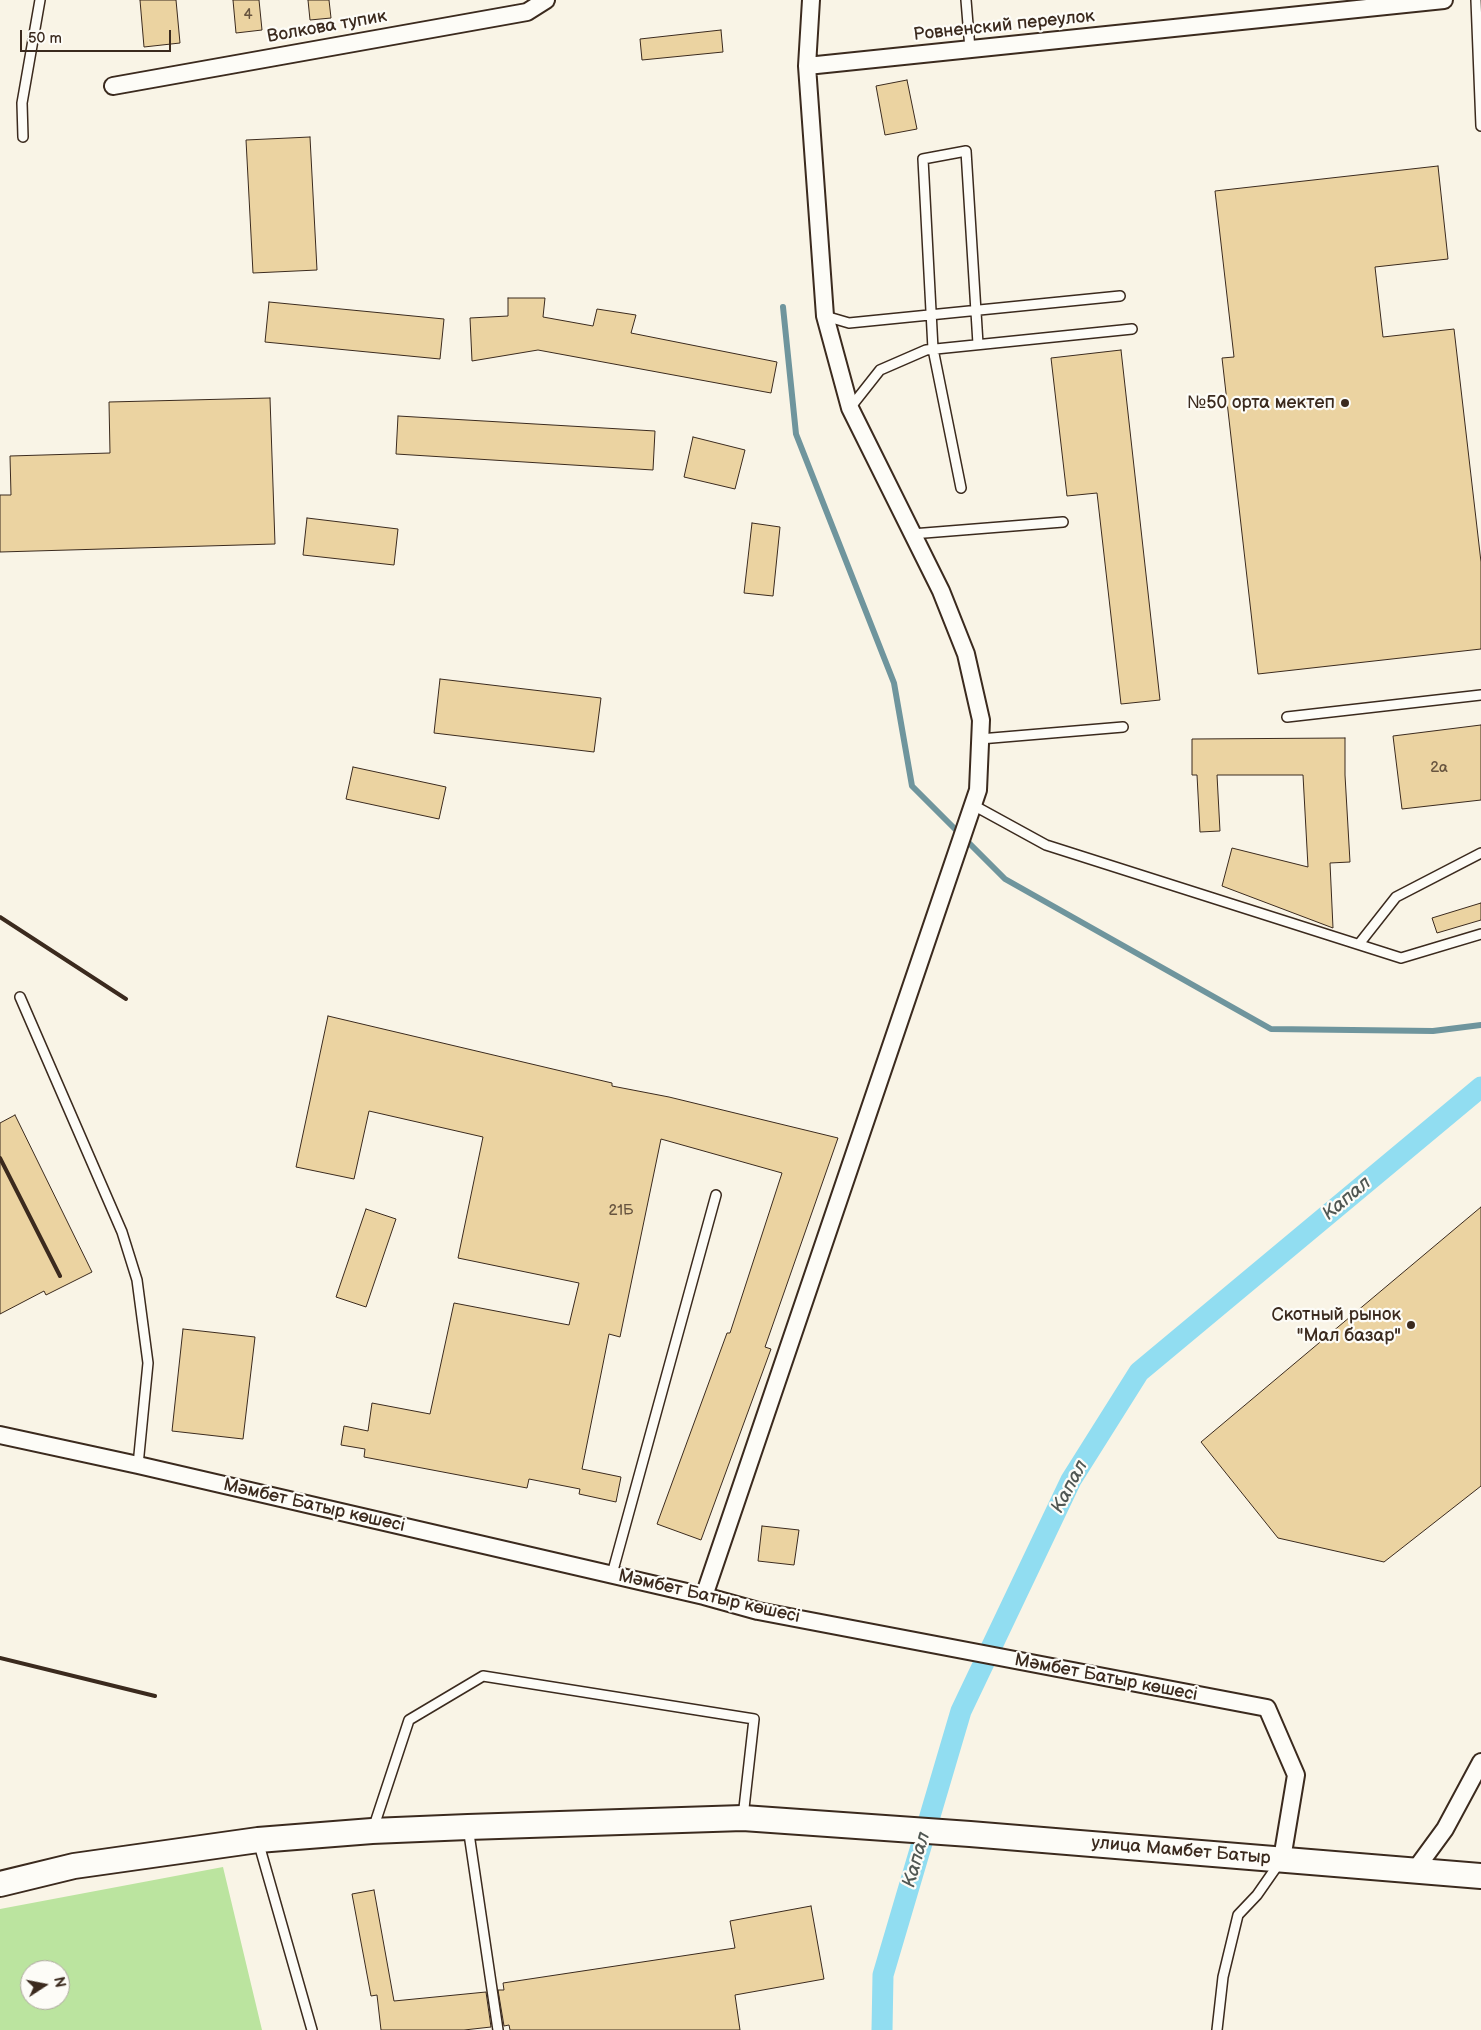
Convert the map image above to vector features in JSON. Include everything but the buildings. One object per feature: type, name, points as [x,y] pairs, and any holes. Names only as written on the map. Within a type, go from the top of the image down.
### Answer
[{"type":"main road","name":"улица Мамбет Батыр","points":[[743,1818],[970,1834],[1481,1876]]},
{"type":"main road","points":[[0,1884],[74,1866],[258,1840],[468,1827],[743,1818]]},
{"type":"street","name":"Волкова тупик","points":[[113,86],[527,12],[546,0]]},
{"type":"street","points":[[704,1596],[978,790],[981,720],[966,654],[941,591],[850,408],[825,316],[807,66],[811,0]]},
{"type":"street","name":"Ровненский переулок","points":[[807,66],[1444,0]]},
{"type":"street","name":"Мәмбет Батыр көшесі","points":[[0,1435],[612,1574],[758,1611],[1267,1708],[1296,1775],[1282,1859]]},
{"type":"street","points":[[1415,1870],[1445,1829],[1481,1762]]},
{"type":"lane","points":[[23,137],[22,103],[40,0]]},
{"type":"lane","points":[[966,0],[970,49]]},
{"type":"lane","points":[[1476,0],[1481,126]]},
{"type":"lane","points":[[961,488],[933,350],[933,315],[923,159],[966,151],[978,344]]},
{"type":"lane","points":[[825,316],[849,323],[1120,296]]},
{"type":"lane","points":[[850,408],[880,370],[926,350],[1132,329]]},
{"type":"lane","points":[[912,534],[1062,522]]},
{"type":"lane","points":[[1287,717],[1481,695]]},
{"type":"lane","points":[[980,739],[1123,726]]},
{"type":"lane","points":[[973,804],[1046,845],[1401,958],[1481,934]]},
{"type":"lane","points":[[1359,944],[1396,897],[1481,854]]},
{"type":"lane","points":[[20,998],[122,1232],[137,1280],[148,1363],[138,1465]]},
{"type":"lane","points":[[612,1574],[716,1194]]},
{"type":"lane","points":[[372,1832],[410,1720],[483,1676],[754,1718],[743,1818]]},
{"type":"lane","points":[[468,1827],[498,2030]]},
{"type":"lane","points":[[258,1840],[312,2030]]},
{"type":"lane","points":[[1217,2030],[1223,1977],[1238,1915],[1258,1895],[1282,1859]]},
{"type":"green space","points":[[223,1867],[262,2030],[0,2030],[0,1909]]},
{"type":"waterway","points":[[783,307],[796,434],[894,683],[912,786],[1005,879],[1271,1029],[1433,1031],[1481,1025]]},
{"type":"waterway","name":"Капал","points":[[882,2030],[883,1975],[961,1711],[1071,1480],[1139,1372],[1481,1087]]},
{"type":"railway","points":[[0,917],[126,999]]},
{"type":"railway","points":[[0,1158],[60,1276]]},
{"type":"railway","points":[[0,1658],[155,1696]]},
{"type":"place","name":"№50 орта мектеп","points":[[1345,403]]},
{"type":"place","name":"Скотный рынок \"Мал базар\"","points":[[1411,1325]]}]
